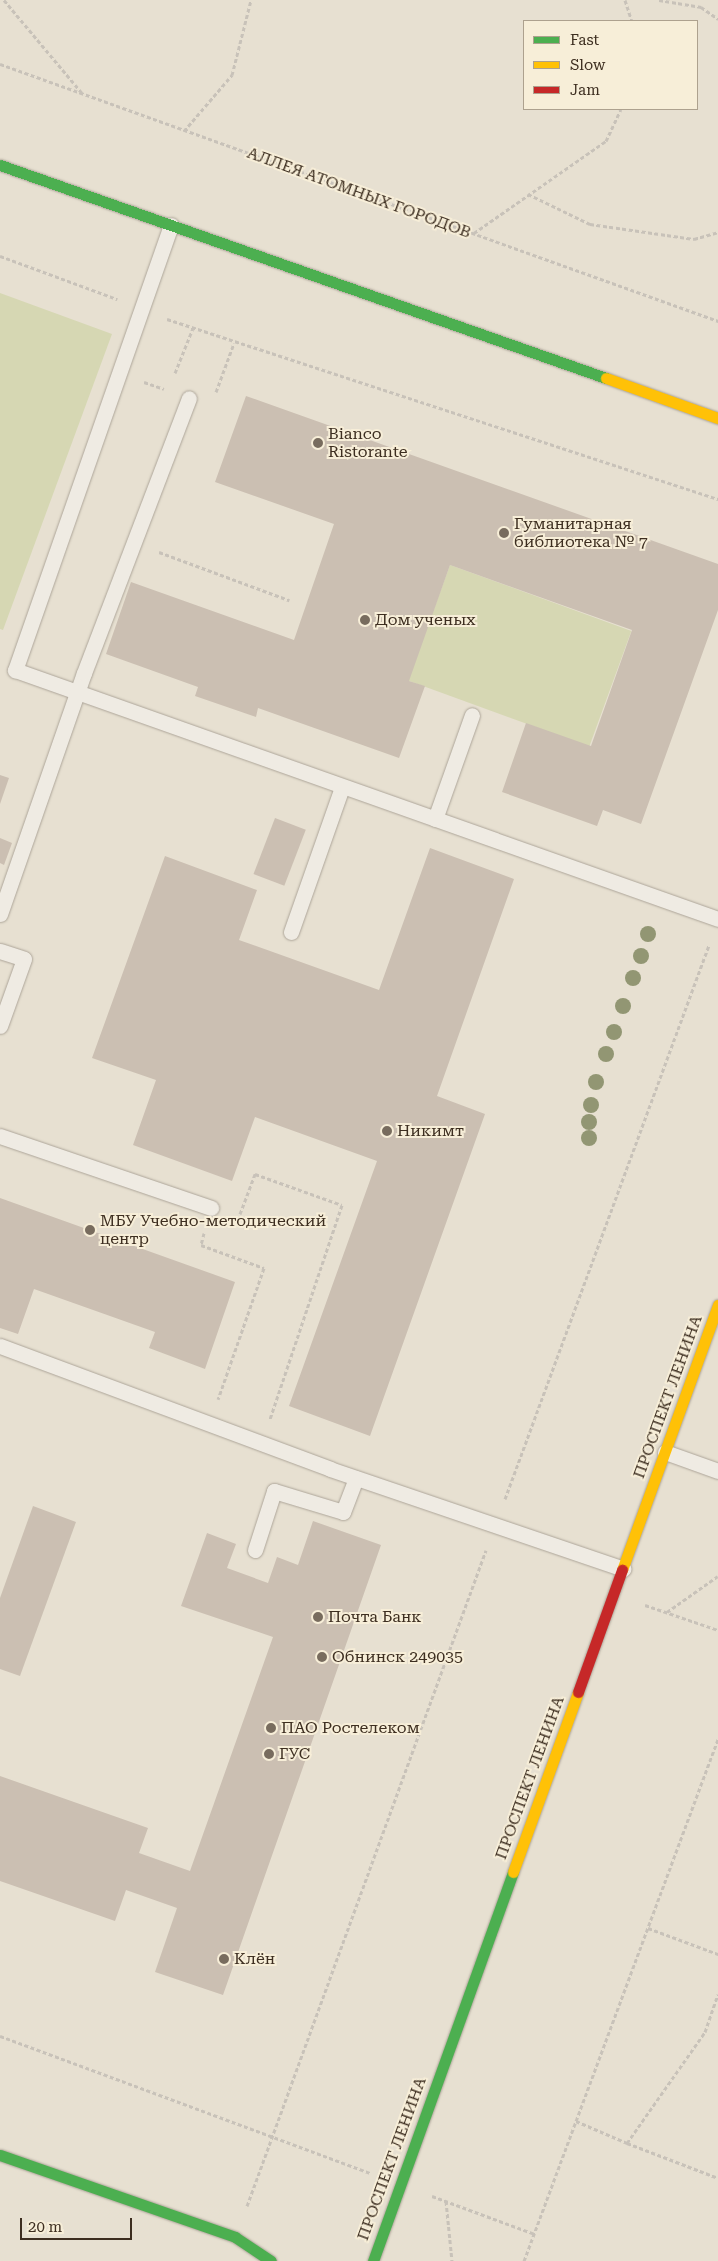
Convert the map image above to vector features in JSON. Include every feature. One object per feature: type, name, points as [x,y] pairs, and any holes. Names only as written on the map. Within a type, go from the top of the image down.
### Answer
[{"type":"street","points":[[0,165],[718,418]]},
{"type":"street","name":"ПРОСПЕКТ ЛЕНИНА","points":[[373,2261],[718,1305]]},
{"type":"street","points":[[0,2155],[235,2238],[271,2261]]},
{"type":"lane","points":[[171,225],[139,308],[15,670],[77,694],[718,918]]},
{"type":"lane","points":[[0,914],[77,694],[188,398]]},
{"type":"lane","points":[[435,820],[472,715]]},
{"type":"lane","points":[[291,932],[342,787]]},
{"type":"lane","points":[[0,951],[24,959],[0,1026]]},
{"type":"lane","points":[[0,1136],[211,1208]]},
{"type":"lane","points":[[0,1346],[356,1478],[623,1570]]},
{"type":"lane","points":[[665,1452],[718,1471]]},
{"type":"lane","points":[[255,1550],[274,1491],[343,1512],[356,1478]]},
{"type":"path","points":[[4,0],[84,95]]},
{"type":"path","points":[[184,131],[232,75],[251,0]]},
{"type":"path","points":[[625,0],[632,20]]},
{"type":"path","points":[[658,0],[701,7],[718,19]]},
{"type":"path","name":"АЛЛЕЯ АТОМНЫХ ГОРОДОВ","points":[[0,64],[718,320]]},
{"type":"path","points":[[474,234],[528,194],[606,141],[621,110]]},
{"type":"path","points":[[528,194],[590,224],[694,239],[718,232]]},
{"type":"path","points":[[0,256],[234,343],[718,499]]},
{"type":"path","points":[[137,380],[168,391],[193,328]]},
{"type":"path","points":[[214,398],[234,343]]},
{"type":"path","points":[[159,542],[155,551],[289,600]]},
{"type":"path","points":[[494,1500],[503,1504],[711,939]]},
{"type":"path","points":[[238,1218],[255,1174],[342,1205],[262,1443]]},
{"type":"path","points":[[211,1208],[200,1245],[264,1268],[217,1400],[226,1403]]},
{"type":"path","points":[[262,1416],[279,1423]]},
{"type":"path","points":[[235,2238],[495,1526]]},
{"type":"path","points":[[667,1612],[718,1576]]},
{"type":"path","points":[[524,2261],[718,1739]]},
{"type":"path","points":[[648,1928],[718,1954]]},
{"type":"path","points":[[627,2143],[705,2032],[718,1994]]},
{"type":"path","points":[[0,2036],[535,2234]]},
{"type":"path","points":[[576,2121],[718,2178]]},
{"type":"path","points":[[446,2201],[452,2261]]},
{"type":"green space","points":[[0,293],[112,334],[3,630],[0,629]]},
{"type":"green space","points":[[450,565],[631,631],[589,747],[408,681]]},
{"type":"building","name":"Дом ученых","points":[[246,396],[718,564],[718,610],[641,824],[603,810],[597,826],[502,792],[526,723],[591,746],[632,630],[450,565],[409,681],[425,686],[399,758],[258,708],[256,717],[195,696],[198,687],[106,654],[131,582],[294,640],[334,524],[215,482]]},
{"type":"building","points":[[0,775],[9,778],[0,804]]},
{"type":"building","points":[[275,818],[306,830],[284,886],[253,874]]},
{"type":"building","points":[[0,838],[12,843],[4,865],[0,863]]},
{"type":"building","name":"Никимт","points":[[430,848],[514,879],[437,1096],[485,1114],[370,1436],[289,1406],[377,1161],[255,1117],[232,1181],[133,1145],[156,1080],[92,1058],[165,856],[257,890],[239,940],[379,990]]},
{"type":"building","points":[[0,1198],[235,1282],[205,1369],[149,1348],[155,1332],[34,1289],[18,1334],[0,1328]]},
{"type":"building","points":[[33,1506],[76,1522],[20,1676],[0,1669],[0,1598]]},
{"type":"building","name":"ГУС","points":[[313,1521],[381,1545],[223,1995],[155,1972],[177,1908],[126,1890],[115,1921],[0,1881],[0,1776],[148,1828],[139,1853],[190,1871],[273,1637],[181,1606],[207,1533],[236,1544],[227,1568],[268,1583],[277,1557],[298,1565]]},
{"type":"traffic: fast","points":[[0,165],[606,378]]},
{"type":"traffic: fast","points":[[373,2261],[513,1872]]},
{"type":"traffic: fast","points":[[0,2155],[235,2237],[271,2261]]},
{"type":"traffic: slow","points":[[606,378],[718,418]]},
{"type":"traffic: slow","points":[[622,1570],[718,1305]]},
{"type":"traffic: slow","points":[[513,1872],[578,1692]]},
{"type":"traffic: jam","points":[[578,1692],[622,1570]]},
{"type":"place","name":"Bianco Ristorante","points":[[318,443]]},
{"type":"place","name":"Гуманитарная библиотека № 7","points":[[504,533]]},
{"type":"place","name":"Дом ученых","points":[[365,620]]},
{"type":"place","name":"Никимт","points":[[387,1131]]},
{"type":"place","name":"МБУ Учебно-методический центр","points":[[90,1230]]},
{"type":"place","name":"Почта Банк","points":[[318,1617]]},
{"type":"place","name":"Обнинск 249035","points":[[322,1657]]},
{"type":"place","name":"ПАО Ростелеком","points":[[271,1728]]},
{"type":"place","name":"ГУС","points":[[269,1754]]},
{"type":"place","name":"Клён","points":[[224,1959]]}]
